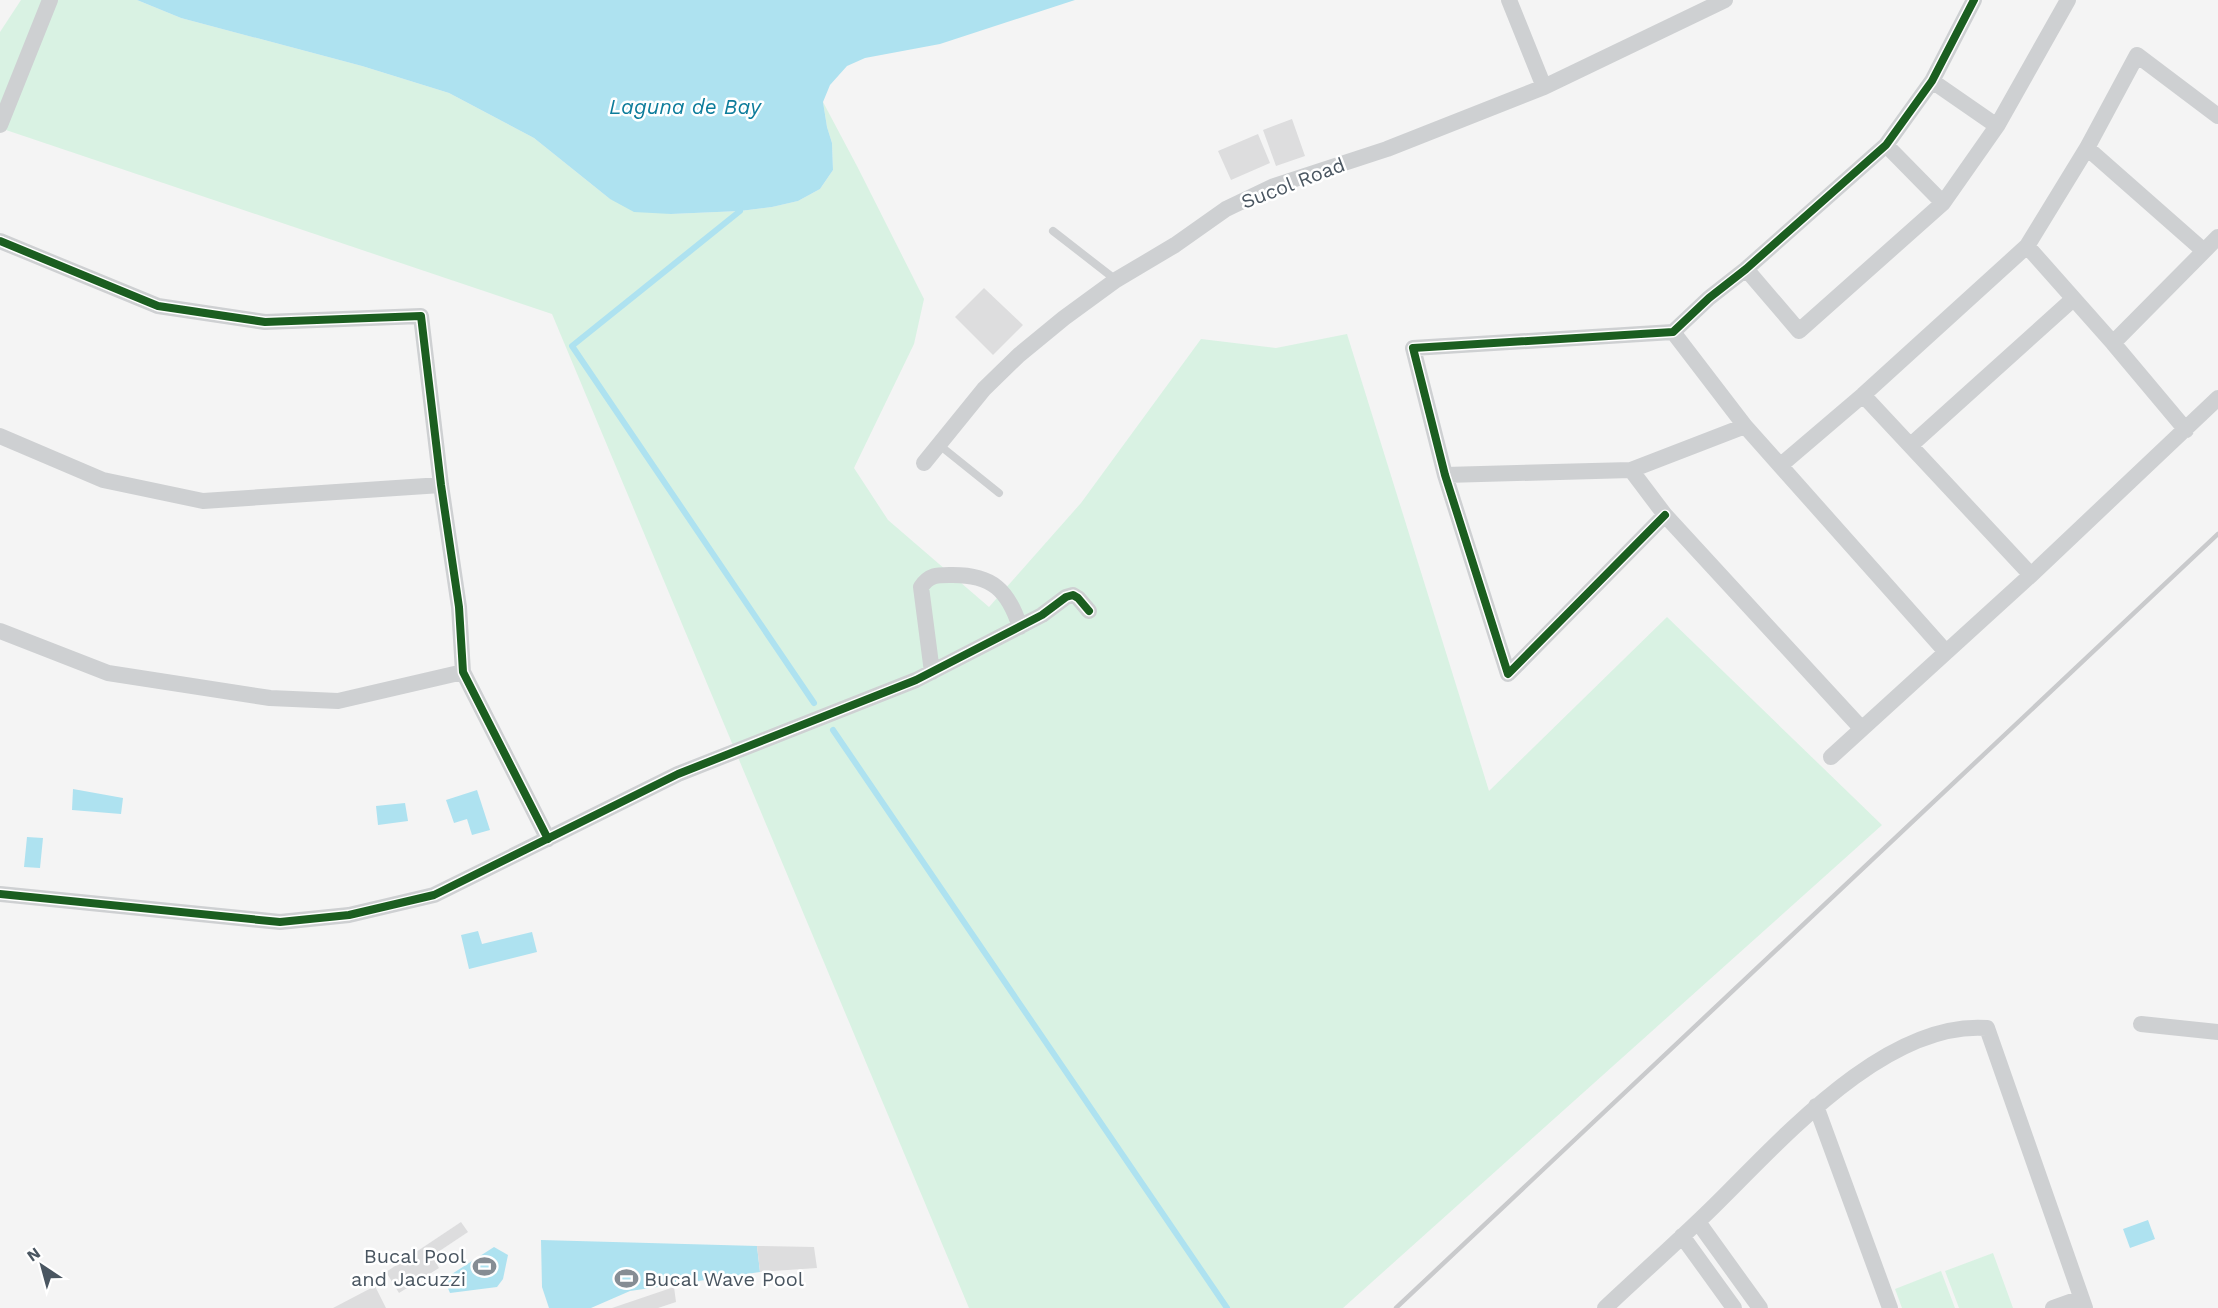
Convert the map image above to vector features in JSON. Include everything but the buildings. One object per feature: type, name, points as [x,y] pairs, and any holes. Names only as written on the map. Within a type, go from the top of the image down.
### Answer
[{"type":"street","points":[[0,125],[50,0]]},
{"type":"street","points":[[1509,0],[1544,87]]},
{"type":"street","name":"Sucol Road","points":[[924,463],[984,389],[1019,355],[1116,280],[1175,245],[1226,209],[1274,186],[1387,149],[1544,87],[1725,0]]},
{"type":"street","points":[[1665,515],[1508,674],[1445,476],[1413,348],[1673,332],[1886,145],[1932,81],[1974,0]]},
{"type":"street","points":[[1746,269],[1799,330],[1943,203],[1997,126],[2068,0]]},
{"type":"street","points":[[1781,465],[1863,395],[2026,246],[2087,148],[2137,54],[2218,116]]},
{"type":"street","points":[[1932,81],[1997,126]]},
{"type":"street","points":[[1886,145],[1943,203]]},
{"type":"street","points":[[2087,148],[2204,251]]},
{"type":"street","points":[[2113,343],[2218,237]]},
{"type":"street","points":[[0,241],[158,306],[265,322],[421,315],[441,485],[459,607],[463,672],[548,839]]},
{"type":"street","points":[[2026,246],[2072,300],[2113,343],[2186,430]]},
{"type":"street","points":[[1911,445],[2072,300]]},
{"type":"street","points":[[1673,332],[1745,426],[1946,652]]},
{"type":"street","points":[[1863,395],[2031,575]]},
{"type":"street","points":[[1831,757],[2031,575],[2218,398]]},
{"type":"street","points":[[1445,476],[1631,470],[1745,426]]},
{"type":"street","points":[[0,436],[103,480],[203,501],[441,485]]},
{"type":"street","points":[[1631,470],[1665,515],[1861,728]]},
{"type":"street","points":[[932,672],[921,587],[927,579],[934,575],[971,575],[985,579],[1010,601],[1020,627]]},
{"type":"street","points":[[0,894],[280,922],[337,916],[434,895],[678,774],[932,672],[1049,611],[1066,597],[1073,595],[1078,598],[1089,611]]},
{"type":"street","points":[[0,631],[108,673],[270,698],[338,701],[463,672]]},
{"type":"street","points":[[2140,1024],[2218,1032]]},
{"type":"street","points":[[1605,1308],[1698,1222],[1816,1106],[1875,1060],[1926,1037],[1967,1026],[1987,1028],[2083,1303],[2053,1308]]},
{"type":"street","points":[[1816,1106],[1890,1308]]},
{"type":"street","points":[[1698,1222],[1760,1308]]},
{"type":"street","points":[[1682,1236],[1734,1308]]},
{"type":"lane","points":[[1053,231],[1116,280]]},
{"type":"lane","points":[[938,443],[999,493]]},
{"type":"green space","points":[[21,0],[137,0],[181,18],[362,66],[449,93],[534,138],[610,199],[671,214],[772,207],[798,201],[820,189],[833,170],[832,143],[823,102],[924,299],[914,344],[854,468],[888,520],[989,607],[1081,503],[1201,339],[1276,348],[1347,334],[1489,791],[1667,617],[1882,825],[1343,1308],[969,1308],[552,314],[0,128],[0,32]]},
{"type":"green space","points":[[1993,1253],[2013,1308],[1959,1308],[1945,1271]]},
{"type":"green space","points":[[1941,1271],[1955,1308],[1902,1308],[1895,1289]]},
{"type":"water","name":"Laguna de Bay","points":[[137,0],[1075,0],[940,44],[865,58],[847,66],[830,85],[823,102],[832,143],[833,170],[820,189],[798,201],[772,207],[671,214],[634,212],[610,199],[534,138],[449,93],[362,66],[181,18]]},
{"type":"water","points":[[73,789],[123,798],[121,814],[72,810]]},
{"type":"water","points":[[477,790],[490,830],[472,835],[467,819],[454,823],[446,800]]},
{"type":"water","points":[[405,803],[408,821],[378,825],[376,806]]},
{"type":"water","points":[[27,837],[43,838],[40,868],[24,867]]},
{"type":"water","points":[[478,931],[482,944],[532,932],[537,952],[469,969],[461,935]]},
{"type":"water","points":[[2148,1220],[2155,1239],[2130,1248],[2123,1229]]},
{"type":"water","name":"Bucal Wave Pool","points":[[541,1240],[757,1246],[760,1272],[630,1291],[591,1308],[549,1308],[542,1287]]},
{"type":"water","name":"Bucal Pool and Jacuzzi","points":[[494,1247],[508,1255],[503,1279],[497,1287],[450,1293],[444,1279]]},
{"type":"waterway","points":[[740,211],[572,346],[814,703]]},
{"type":"waterway","points":[[833,730],[1227,1308]]},
{"type":"railway","points":[[1396,1308],[2218,534]]},
{"type":"cycle path","points":[[1665,515],[1508,674],[1445,475],[1413,348],[1673,332],[1886,145],[1932,81],[1974,0]]},
{"type":"cycle path","points":[[0,241],[158,306],[265,322],[421,316],[441,485],[459,607],[463,672],[548,839]]},
{"type":"cycle path","points":[[0,894],[280,922],[349,915],[434,895],[678,774],[916,680],[1042,615],[1066,597],[1073,595],[1078,598],[1089,611]]},
{"type":"place","name":"Bucal Pool and Jacuzzi","points":[[484,1267]]},
{"type":"place","name":"Bucal Wave Pool","points":[[626,1279]]}]
